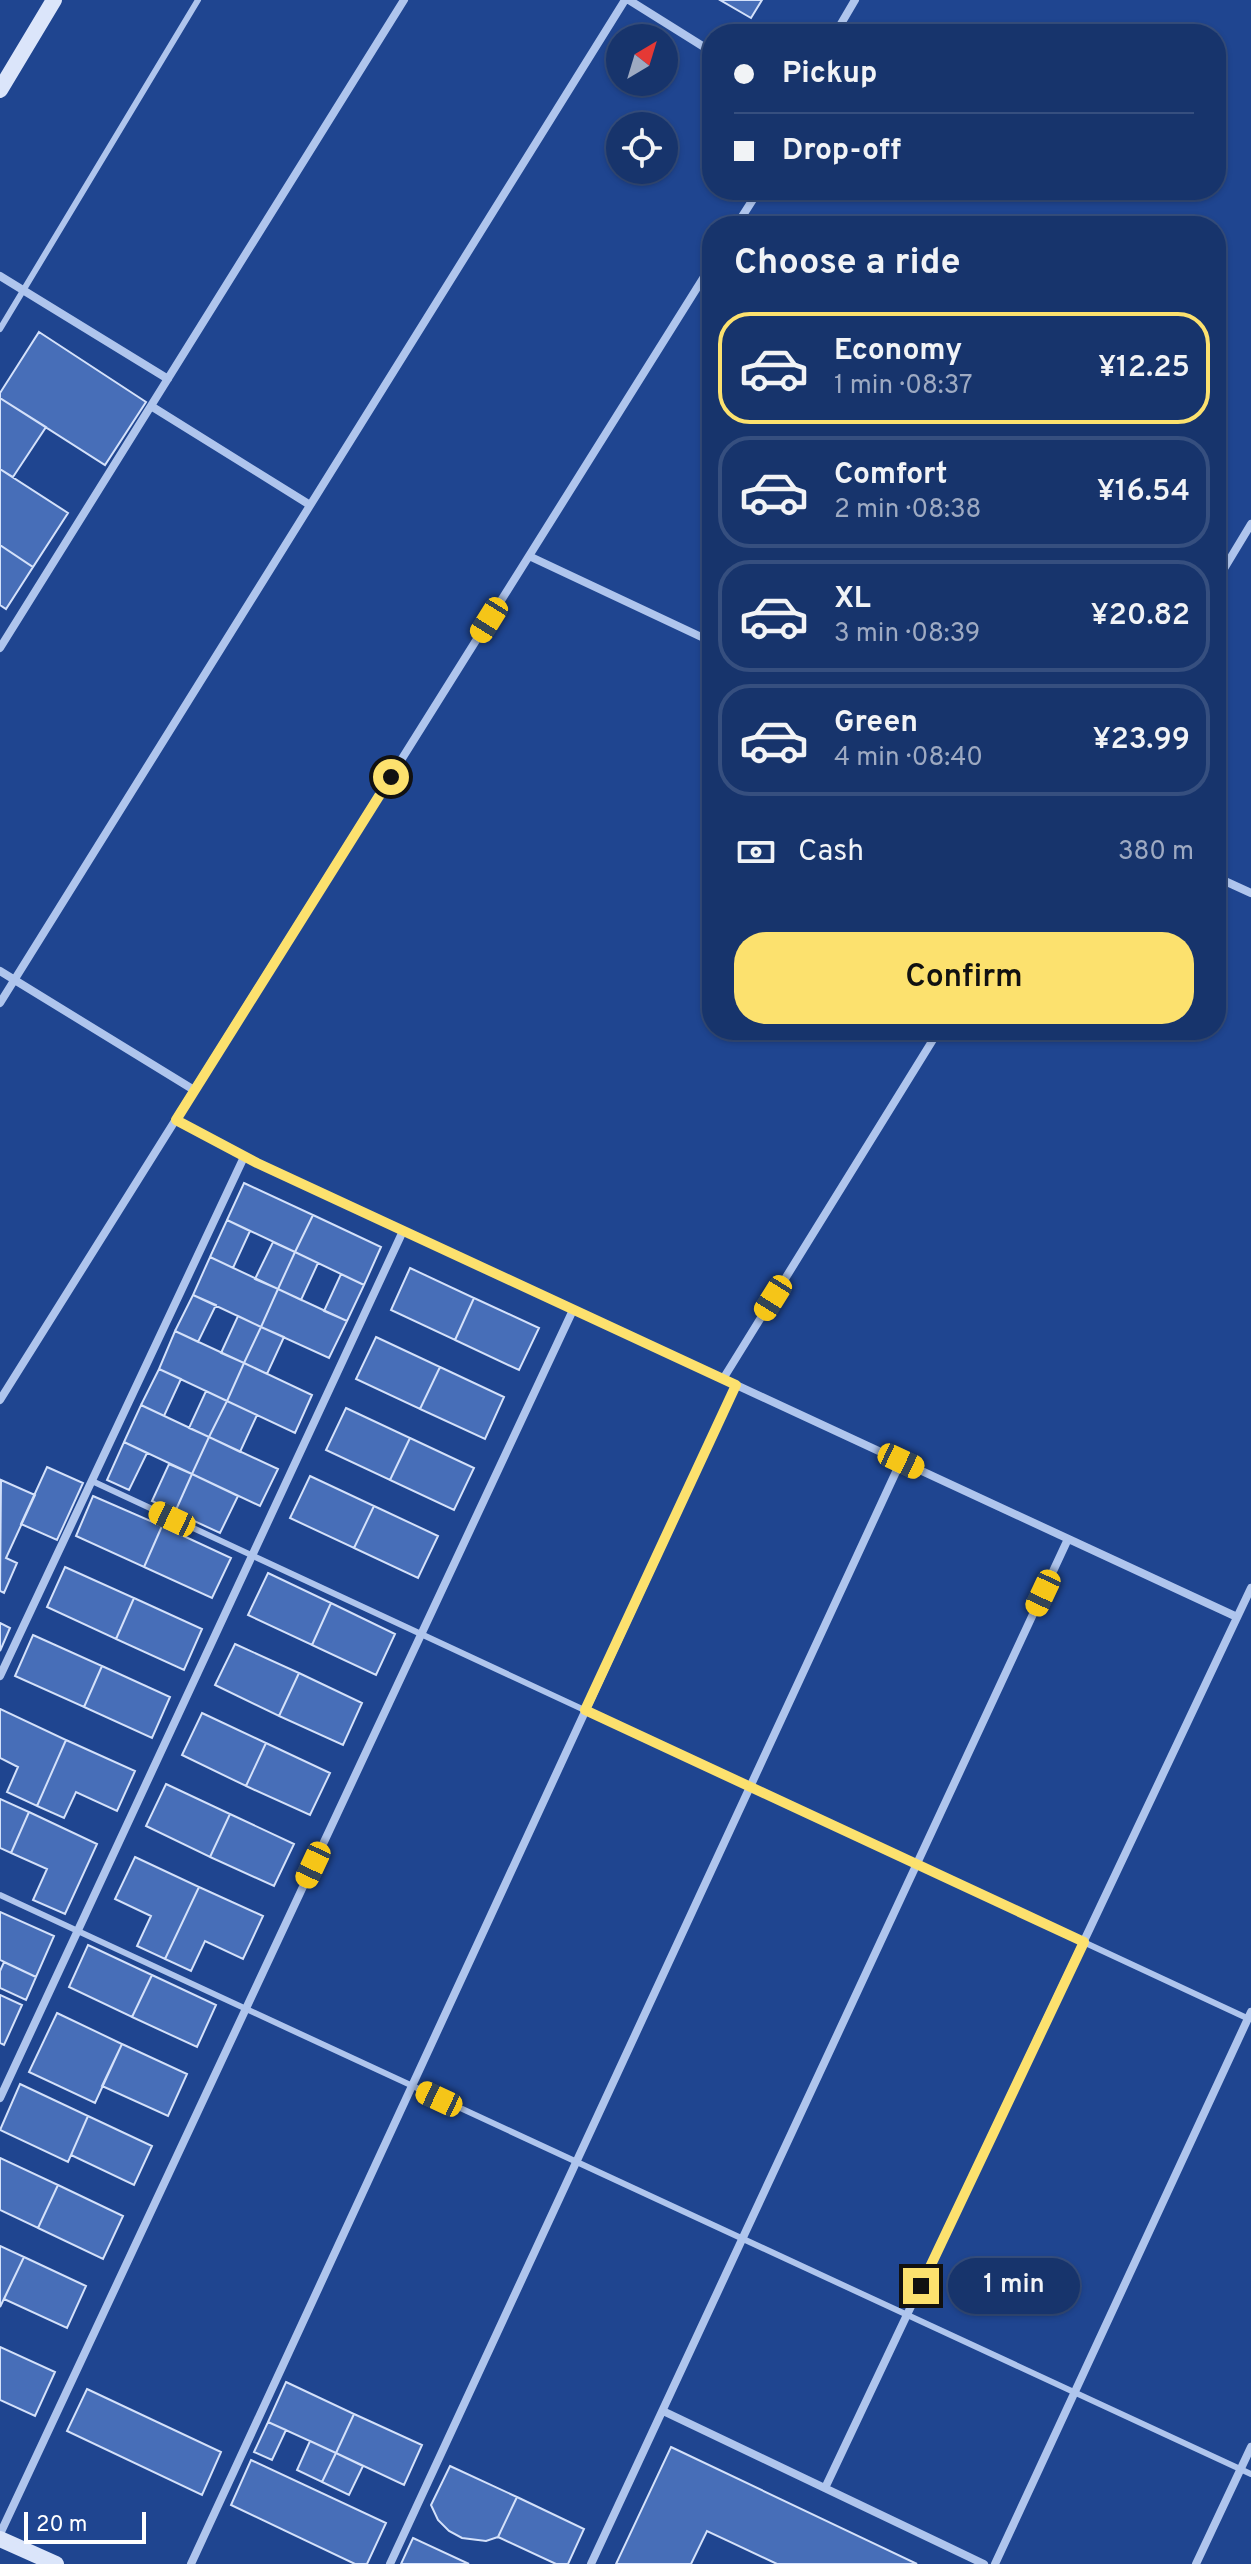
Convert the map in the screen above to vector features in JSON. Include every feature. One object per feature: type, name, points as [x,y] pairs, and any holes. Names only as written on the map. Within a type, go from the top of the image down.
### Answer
[{"type":"main road","points":[[0,90],[54,0]]},
{"type":"main road","points":[[0,2536],[56,2564]]},
{"type":"street","points":[[0,648],[404,0]]},
{"type":"street","points":[[0,1003],[627,0],[702,46]]},
{"type":"street","points":[[841,24],[855,0]]},
{"type":"street","points":[[0,276],[168,379]]},
{"type":"street","points":[[0,1400],[702,280]]},
{"type":"street","points":[[151,406],[310,505]]},
{"type":"street","points":[[1226,565],[1251,524]]},
{"type":"street","points":[[529,556],[702,637]]},
{"type":"street","points":[[1226,882],[1251,893]]},
{"type":"street","points":[[0,971],[194,1090]]},
{"type":"street","points":[[723,1379],[933,1040]]},
{"type":"street","points":[[176,1120],[244,1157],[1237,1617]]},
{"type":"street","points":[[0,1676],[244,1157]]},
{"type":"street","points":[[0,2098],[403,1231]]},
{"type":"street","points":[[0,2536],[573,1310]]},
{"type":"street","points":[[191,2564],[736,1385]]},
{"type":"street","points":[[390,2564],[901,1461]]},
{"type":"street","points":[[591,2564],[1068,1539]]},
{"type":"street","points":[[825,2488],[1251,1588]]},
{"type":"street","points":[[995,2564],[1250,2017]]},
{"type":"street","points":[[663,2411],[984,2564]]},
{"type":"street","points":[[1196,2564],[1251,2447]]},
{"type":"lane","points":[[0,329],[198,0]]},
{"type":"lane","points":[[92,1481],[1250,2017]]},
{"type":"lane","points":[[0,1895],[1251,2474]]},
{"type":"building","points":[[720,0],[762,0],[751,18]]},
{"type":"building","points":[[39,332],[146,402],[105,465],[0,398],[0,393]]},
{"type":"building","points":[[0,398],[46,427],[13,477],[0,469]]},
{"type":"building","points":[[0,469],[68,513],[33,567],[0,545]]},
{"type":"building","points":[[0,545],[33,567],[6,609],[0,605]]},
{"type":"building","points":[[244,1183],[313,1215],[295,1252],[227,1220]]},
{"type":"building","points":[[313,1215],[381,1247],[364,1285],[295,1252]]},
{"type":"building","points":[[227,1220],[250,1231],[233,1268],[210,1257]]},
{"type":"building","points":[[273,1242],[295,1252],[278,1289],[255,1279]]},
{"type":"building","points":[[295,1252],[318,1263],[301,1300],[278,1289]]},
{"type":"building","points":[[210,1257],[278,1289],[261,1327],[193,1295]]},
{"type":"building","points":[[410,1268],[474,1298],[455,1340],[391,1310]]},
{"type":"building","points":[[341,1274],[364,1285],[347,1321],[324,1311]]},
{"type":"building","points":[[278,1289],[347,1321],[329,1358],[261,1327]]},
{"type":"building","points":[[193,1295],[216,1305],[198,1342],[175,1331]]},
{"type":"building","points":[[474,1298],[539,1328],[519,1370],[455,1340]]},
{"type":"building","points":[[238,1316],[261,1327],[244,1363],[221,1353]]},
{"type":"building","points":[[261,1327],[284,1337],[267,1374],[244,1363]]},
{"type":"building","points":[[175,1331],[244,1363],[227,1401],[159,1369]]},
{"type":"building","points":[[376,1337],[440,1367],[420,1409],[356,1379]]},
{"type":"building","points":[[244,1363],[312,1395],[295,1433],[227,1401]]},
{"type":"building","points":[[440,1367],[504,1397],[485,1439],[420,1409]]},
{"type":"building","points":[[159,1369],[181,1379],[164,1416],[141,1405]]},
{"type":"building","points":[[206,1391],[227,1401],[209,1437],[189,1428]]},
{"type":"building","points":[[227,1401],[257,1415],[240,1452],[209,1437]]},
{"type":"building","points":[[141,1405],[209,1437],[192,1474],[124,1442]]},
{"type":"building","points":[[346,1408],[410,1438],[390,1480],[326,1450]]},
{"type":"building","points":[[209,1437],[278,1469],[260,1506],[192,1474]]},
{"type":"building","points":[[410,1438],[474,1468],[454,1510],[390,1480]]},
{"type":"building","points":[[124,1442],[147,1453],[129,1490],[107,1480]]},
{"type":"building","points":[[169,1464],[192,1474],[175,1512],[152,1501]]},
{"type":"building","points":[[47,1467],[83,1483],[57,1540],[21,1524]]},
{"type":"building","points":[[192,1474],[238,1496],[220,1533],[175,1512]]},
{"type":"building","points":[[310,1476],[374,1506],[354,1548],[290,1518]]},
{"type":"building","points":[[1,1480],[35,1495],[6,1558],[17,1563],[4,1593],[0,1591]]},
{"type":"building","points":[[93,1496],[162,1526],[144,1567],[76,1536]]},
{"type":"building","points":[[374,1506],[438,1536],[418,1578],[354,1548]]},
{"type":"building","points":[[162,1526],[231,1558],[212,1598],[144,1567]]},
{"type":"building","points":[[65,1567],[134,1598],[116,1639],[47,1607]]},
{"type":"building","points":[[268,1573],[331,1603],[312,1645],[248,1615]]},
{"type":"building","points":[[134,1598],[202,1629],[184,1670],[116,1639]]},
{"type":"building","points":[[331,1603],[395,1634],[376,1675],[312,1645]]},
{"type":"building","points":[[0,1623],[10,1628],[0,1651]]},
{"type":"building","points":[[33,1635],[102,1666],[84,1707],[15,1676]]},
{"type":"building","points":[[235,1644],[299,1673],[279,1716],[215,1685]]},
{"type":"building","points":[[102,1666],[170,1697],[152,1738],[84,1707]]},
{"type":"building","points":[[299,1673],[362,1703],[343,1745],[279,1716]]},
{"type":"building","points":[[0,1709],[66,1740],[37,1806],[7,1792],[18,1767],[0,1758]]},
{"type":"building","points":[[202,1713],[266,1743],[246,1786],[182,1755]]},
{"type":"building","points":[[66,1740],[135,1771],[117,1811],[76,1792],[64,1818],[37,1806]]},
{"type":"building","points":[[266,1743],[330,1773],[310,1815],[246,1786]]},
{"type":"building","points":[[166,1784],[230,1814],[210,1857],[146,1826]]},
{"type":"building","points":[[0,1799],[29,1812],[11,1853],[0,1848]]},
{"type":"building","points":[[29,1812],[97,1844],[65,1914],[33,1900],[47,1869],[11,1853]]},
{"type":"building","points":[[230,1814],[294,1844],[274,1886],[210,1857]]},
{"type":"building","points":[[135,1857],[199,1887],[165,1959],[137,1946],[151,1916],[115,1899]]},
{"type":"building","points":[[199,1887],[263,1916],[243,1959],[205,1941],[191,1971],[165,1959]]},
{"type":"building","points":[[0,1912],[54,1936],[36,1977],[0,1960]]},
{"type":"building","points":[[88,1945],[152,1975],[132,2017],[69,1987]]},
{"type":"building","points":[[4,1962],[36,1977],[26,2000],[0,1988],[0,1971]]},
{"type":"building","points":[[152,1975],[216,2005],[197,2047],[132,2017]]},
{"type":"building","points":[[0,1995],[22,2005],[4,2045],[0,2043]]},
{"type":"building","points":[[57,2013],[122,2044],[95,2103],[29,2072]]},
{"type":"building","points":[[122,2044],[187,2074],[168,2116],[102,2086]]},
{"type":"building","points":[[20,2084],[88,2116],[68,2162],[0,2130]]},
{"type":"building","points":[[88,2116],[152,2146],[134,2185],[71,2155]]},
{"type":"building","points":[[0,2158],[58,2185],[38,2228],[0,2210]]},
{"type":"building","points":[[58,2185],[123,2216],[103,2259],[38,2228]]},
{"type":"building","points":[[0,2246],[24,2257],[0,2307]]},
{"type":"building","points":[[24,2257],[86,2286],[67,2328],[4,2299]]},
{"type":"building","points":[[0,2347],[55,2372],[35,2416],[0,2400]]},
{"type":"building","points":[[286,2382],[354,2414],[336,2453],[268,2422]]},
{"type":"building","points":[[87,2389],[221,2452],[202,2495],[67,2431]]},
{"type":"building","points":[[354,2414],[422,2445],[404,2485],[336,2453]]},
{"type":"building","points":[[268,2422],[286,2430],[272,2460],[254,2452]]},
{"type":"building","points":[[310,2441],[336,2453],[322,2482],[297,2470]]},
{"type":"building","points":[[671,2447],[917,2564],[777,2564],[707,2531],[691,2564],[616,2564]]},
{"type":"building","points":[[336,2453],[363,2466],[349,2495],[322,2482]]},
{"type":"building","points":[[251,2460],[386,2523],[367,2564],[355,2564],[231,2505]]},
{"type":"building","points":[[450,2466],[517,2497],[498,2537],[486,2541],[462,2538],[438,2520],[431,2505]]},
{"type":"building","points":[[517,2497],[584,2529],[568,2564],[556,2564],[498,2537]]},
{"type":"building","points":[[413,2538],[469,2564],[401,2564]]},
{"type":"route","points":[[391,777],[176,1120],[257,1163],[736,1385],[585,1710],[1084,1942],[921,2286]]}]
